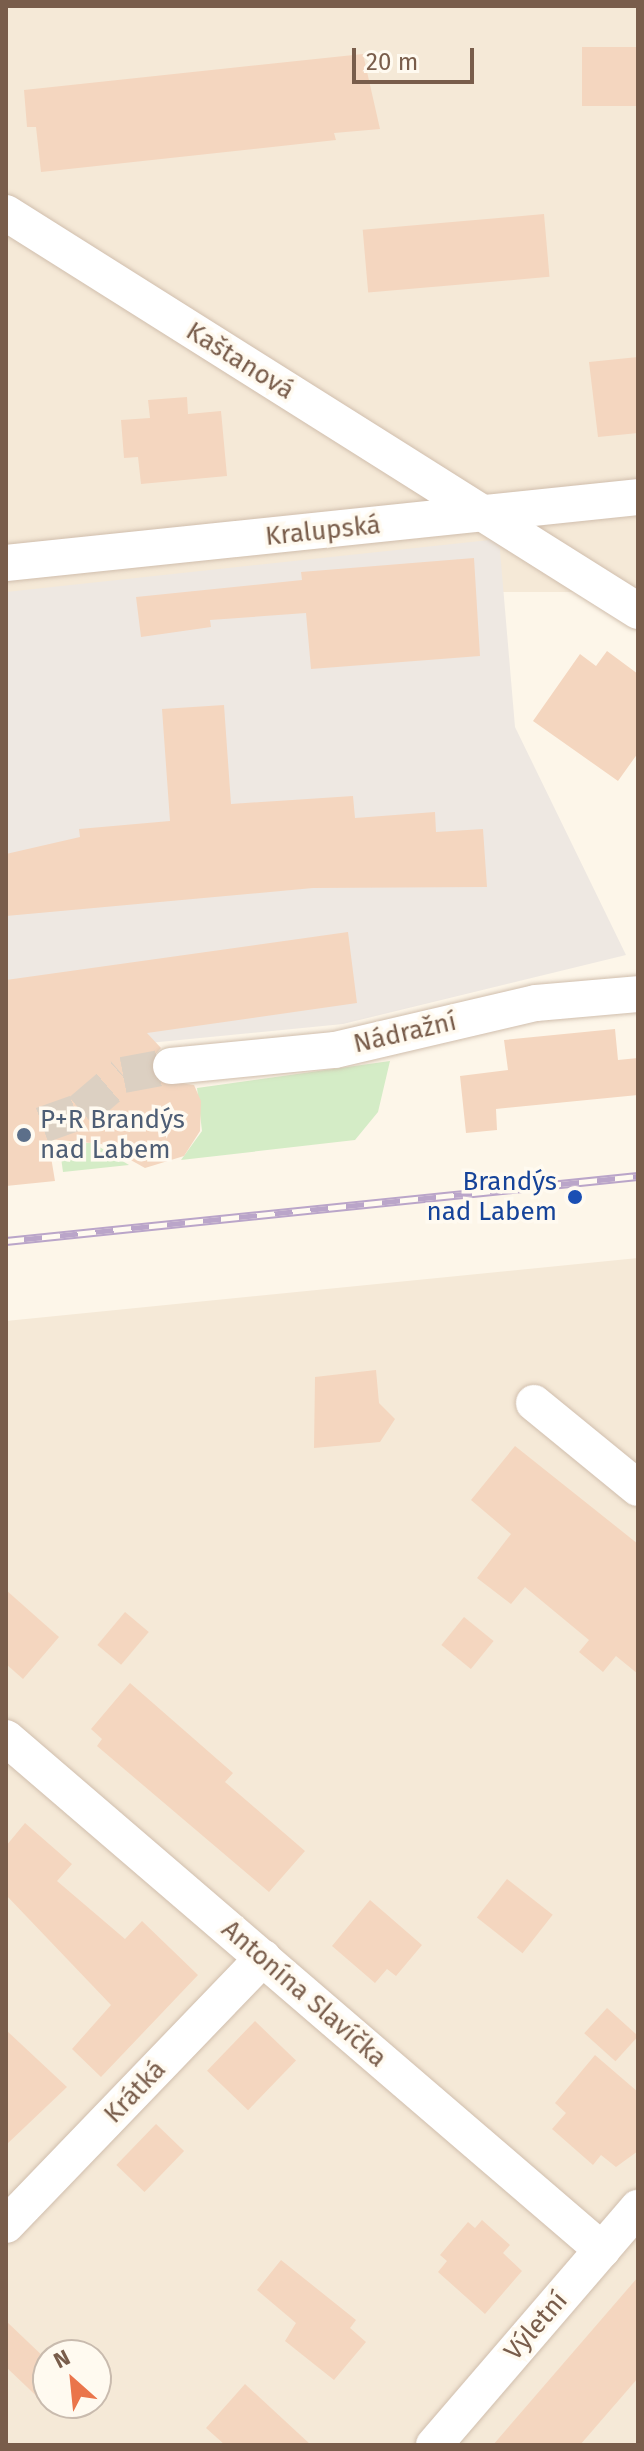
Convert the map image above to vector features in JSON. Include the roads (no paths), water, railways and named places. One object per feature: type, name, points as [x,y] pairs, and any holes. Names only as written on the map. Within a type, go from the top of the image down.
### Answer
[{"type":"street","name":"Kaštanová","points":[[6,213],[475,509]]},
{"type":"street","name":"Kralupská","points":[[6,563],[428,521],[475,509],[638,497]]},
{"type":"street","points":[[475,509],[638,611]]},
{"type":"street","name":"Nádražní","points":[[171,1066],[335,1050],[536,1003],[638,994]]},
{"type":"street","points":[[534,1403],[638,1488]]},
{"type":"street","name":"Antonína Slavíčka","points":[[6,1738],[602,2250]]},
{"type":"street","name":"Krátká","points":[[6,2225],[263,1958]]},
{"type":"street","name":"Výletní","points":[[434,2445],[638,2208]]},
{"type":"tunnel","points":[[42,1125],[81,1111],[123,1075],[171,1066]]},
{"type":"railway","points":[[6,1241],[638,1176]]},
{"type":"place","name":"P+R Brandýs nad Labem","points":[[24,1135]]},
{"type":"place","name":"Brandýs nad Labem","points":[[575,1197]]}]
